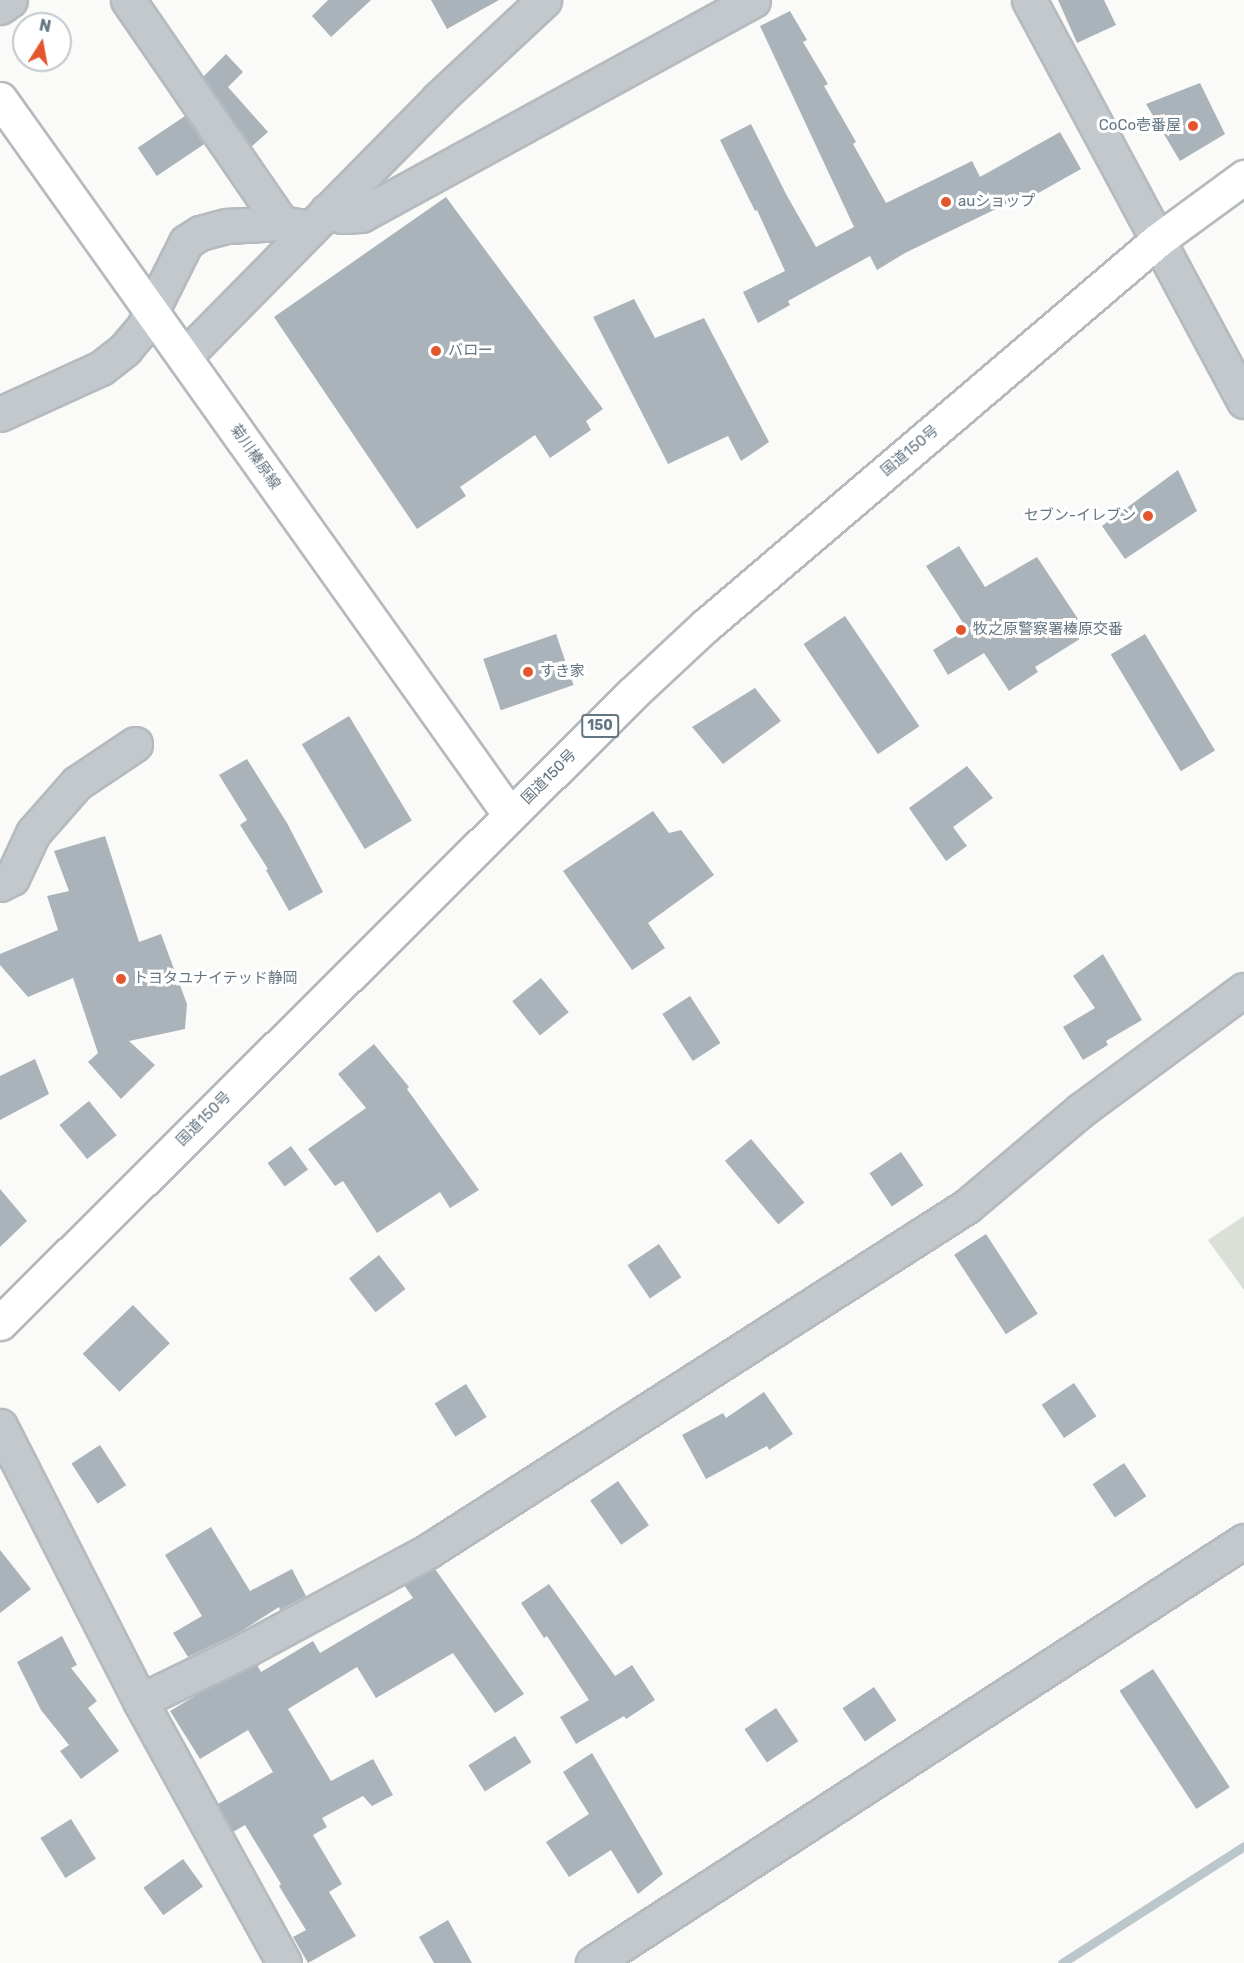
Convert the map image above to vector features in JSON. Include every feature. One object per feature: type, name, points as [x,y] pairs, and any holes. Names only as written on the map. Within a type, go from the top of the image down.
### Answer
[{"type":"main road","name":"菊川榛原線","points":[[0,99],[510,815]]},
{"type":"main road","name":"国道150号","points":[[0,1323],[510,815],[705,626],[1158,240],[1244,177]]},
{"type":"street","points":[[0,7],[10,0]]},
{"type":"street","points":[[128,0],[306,220]]},
{"type":"street","points":[[184,357],[306,220],[544,0]]},
{"type":"street","points":[[0,414],[101,368],[125,349],[152,312],[186,242],[200,233],[227,226],[361,215],[753,0]]},
{"type":"street","points":[[1029,0],[1244,401]]},
{"type":"street","points":[[0,884],[12,878],[33,833],[77,783],[135,744]]},
{"type":"street","points":[[140,1701],[247,1649],[428,1551],[967,1206],[1081,1110],[1244,990]]},
{"type":"street","points":[[0,1426],[140,1701],[284,1963]]},
{"type":"street","points":[[593,1963],[1244,1541]]},
{"type":"shaded area","points":[[1244,1216],[1244,1290],[1208,1240]]},
{"type":"building","points":[[328,0],[371,0],[331,37],[312,16]]},
{"type":"building","points":[[431,0],[499,0],[447,29]]},
{"type":"building","points":[[1058,0],[1104,0],[1116,25],[1077,43]]},
{"type":"building","points":[[790,11],[807,40],[803,42],[828,84],[824,86],[856,142],[853,144],[886,203],[972,161],[980,177],[1060,132],[1081,169],[1033,196],[1031,192],[905,253],[877,270],[870,256],[788,301],[790,305],[758,323],[743,292],[785,271],[757,210],[755,211],[720,140],[751,124],[816,247],[854,227],[760,26]]},
{"type":"building","points":[[226,54],[243,72],[228,87],[268,132],[251,147],[203,77]]},
{"type":"building","points":[[1200,83],[1225,134],[1180,161],[1146,104]]},
{"type":"building","points":[[185,116],[204,144],[157,176],[138,148]]},
{"type":"building","points":[[446,197],[603,409],[586,421],[591,430],[550,458],[535,435],[460,487],[466,496],[417,529],[274,317]]},
{"type":"building","points":[[634,299],[655,338],[704,318],[769,442],[741,461],[728,436],[668,464],[593,317]]},
{"type":"building","points":[[1178,470],[1197,511],[1125,559],[1102,526]]},
{"type":"building","points":[[959,546],[985,587],[1037,557],[1088,634],[1035,667],[1038,672],[1009,691],[984,653],[948,675],[933,650],[967,629],[926,566]]},
{"type":"building","points":[[845,616],[919,726],[878,754],[804,644]]},
{"type":"building","name":"すき家","points":[[556,634],[574,685],[501,710],[483,659]]},
{"type":"building","points":[[1145,634],[1215,751],[1181,771],[1111,655]]},
{"type":"building","points":[[755,688],[781,721],[723,764],[692,727]]},
{"type":"building","points":[[349,716],[412,821],[365,849],[302,744]]},
{"type":"building","points":[[247,759],[287,823],[323,892],[289,911],[266,870],[268,869],[240,825],[247,820],[219,775]]},
{"type":"building","points":[[967,766],[993,798],[953,827],[967,846],[946,861],[909,808]]},
{"type":"building","points":[[653,811],[669,833],[681,830],[714,875],[648,923],[665,948],[632,970],[563,871]]},
{"type":"building","points":[[105,836],[139,942],[161,934],[187,1004],[185,1029],[129,1041],[155,1065],[121,1099],[88,1062],[98,1053],[73,978],[28,997],[0,965],[0,954],[58,930],[47,896],[69,891],[54,851]]},
{"type":"building","points":[[1103,954],[1142,1020],[1106,1041],[1108,1045],[1083,1060],[1063,1027],[1095,1008],[1073,976]]},
{"type":"building","points":[[541,978],[569,1012],[540,1035],[512,1001]]},
{"type":"building","points":[[690,996],[720,1043],[693,1061],[662,1014]]},
{"type":"building","points":[[374,1044],[409,1087],[407,1089],[479,1190],[450,1208],[440,1192],[377,1233],[343,1181],[335,1186],[308,1149],[366,1108],[338,1074]]},
{"type":"building","points":[[35,1059],[49,1094],[0,1120],[0,1076]]},
{"type":"building","points":[[89,1101],[117,1135],[87,1159],[59,1125]]},
{"type":"building","points":[[751,1139],[804,1203],[778,1224],[725,1161]]},
{"type":"building","points":[[291,1146],[308,1169],[285,1187],[268,1163]]},
{"type":"building","points":[[901,1152],[923,1185],[892,1206],[869,1173]]},
{"type":"building","points":[[0,1189],[27,1221],[0,1247]]},
{"type":"building","points":[[986,1234],[1038,1314],[1006,1334],[954,1255]]},
{"type":"building","points":[[659,1244],[681,1277],[650,1298],[627,1265]]},
{"type":"building","points":[[379,1255],[405,1289],[376,1312],[349,1278]]},
{"type":"building","points":[[133,1305],[170,1343],[119,1392],[83,1354]]},
{"type":"building","points":[[1074,1383],[1096,1416],[1064,1438],[1042,1405]]},
{"type":"building","points":[[466,1384],[487,1417],[455,1437],[435,1404]]},
{"type":"building","points":[[764,1392],[793,1434],[769,1450],[767,1446],[706,1479],[682,1435],[723,1413],[726,1418]]},
{"type":"building","points":[[100,1445],[126,1485],[98,1504],[71,1464]]},
{"type":"building","points":[[1124,1463],[1146,1496],[1115,1517],[1092,1484]]},
{"type":"building","points":[[618,1481],[649,1525],[621,1545],[590,1501]]},
{"type":"building","points":[[211,1527],[250,1591],[292,1569],[306,1596],[280,1610],[279,1607],[240,1632],[188,1657],[173,1633],[202,1616],[165,1555]]},
{"type":"building","points":[[0,1550],[31,1589],[0,1613]]},
{"type":"building","points":[[435,1569],[524,1694],[495,1713],[453,1653],[376,1698],[357,1667],[288,1709],[331,1781],[373,1759],[393,1795],[372,1806],[363,1796],[322,1818],[327,1827],[313,1835],[342,1884],[329,1892],[356,1936],[308,1963],[293,1937],[306,1930],[279,1886],[281,1884],[245,1825],[233,1832],[218,1804],[273,1772],[248,1730],[200,1759],[170,1711],[200,1693],[257,1665],[261,1672],[313,1641],[320,1653],[413,1598],[404,1585]]},
{"type":"building","points":[[549,1584],[615,1676],[632,1665],[655,1700],[626,1719],[624,1716],[576,1744],[560,1717],[589,1700],[547,1636],[544,1638],[521,1603]]},
{"type":"building","points":[[62,1636],[77,1665],[71,1668],[97,1701],[88,1708],[119,1751],[81,1779],[60,1751],[69,1745],[41,1710],[17,1662]]},
{"type":"building","points":[[1153,1669],[1230,1787],[1196,1809],[1119,1691]]},
{"type":"building","points":[[874,1687],[896,1720],[865,1741],[842,1708]]},
{"type":"building","points":[[776,1708],[798,1741],[767,1762],[744,1729]]},
{"type":"building","points":[[515,1736],[531,1762],[485,1791],[468,1765]]},
{"type":"building","points":[[592,1753],[663,1874],[638,1894],[611,1850],[569,1877],[546,1842],[589,1814],[563,1772]]},
{"type":"building","points":[[71,1819],[96,1859],[65,1878],[40,1838]]},
{"type":"building","points":[[183,1859],[203,1887],[163,1915],[143,1888]]},
{"type":"building","points":[[448,1920],[472,1963],[434,1963],[419,1937]]},
{"type":"waterway","points":[[1062,1963],[1244,1846]]},
{"type":"place","name":"CoCo壱番屋","points":[[1193,126]]},
{"type":"place","name":"auショップ","points":[[946,202]]},
{"type":"place","name":"バロー","points":[[436,351]]},
{"type":"place","name":"セブン-イレブン","points":[[1148,516]]},
{"type":"place","name":"牧之原警察署榛原交番","points":[[961,630]]},
{"type":"place","name":"すき家","points":[[528,672]]},
{"type":"place","name":"トヨタユナイテッド静岡","points":[[121,979]]}]
